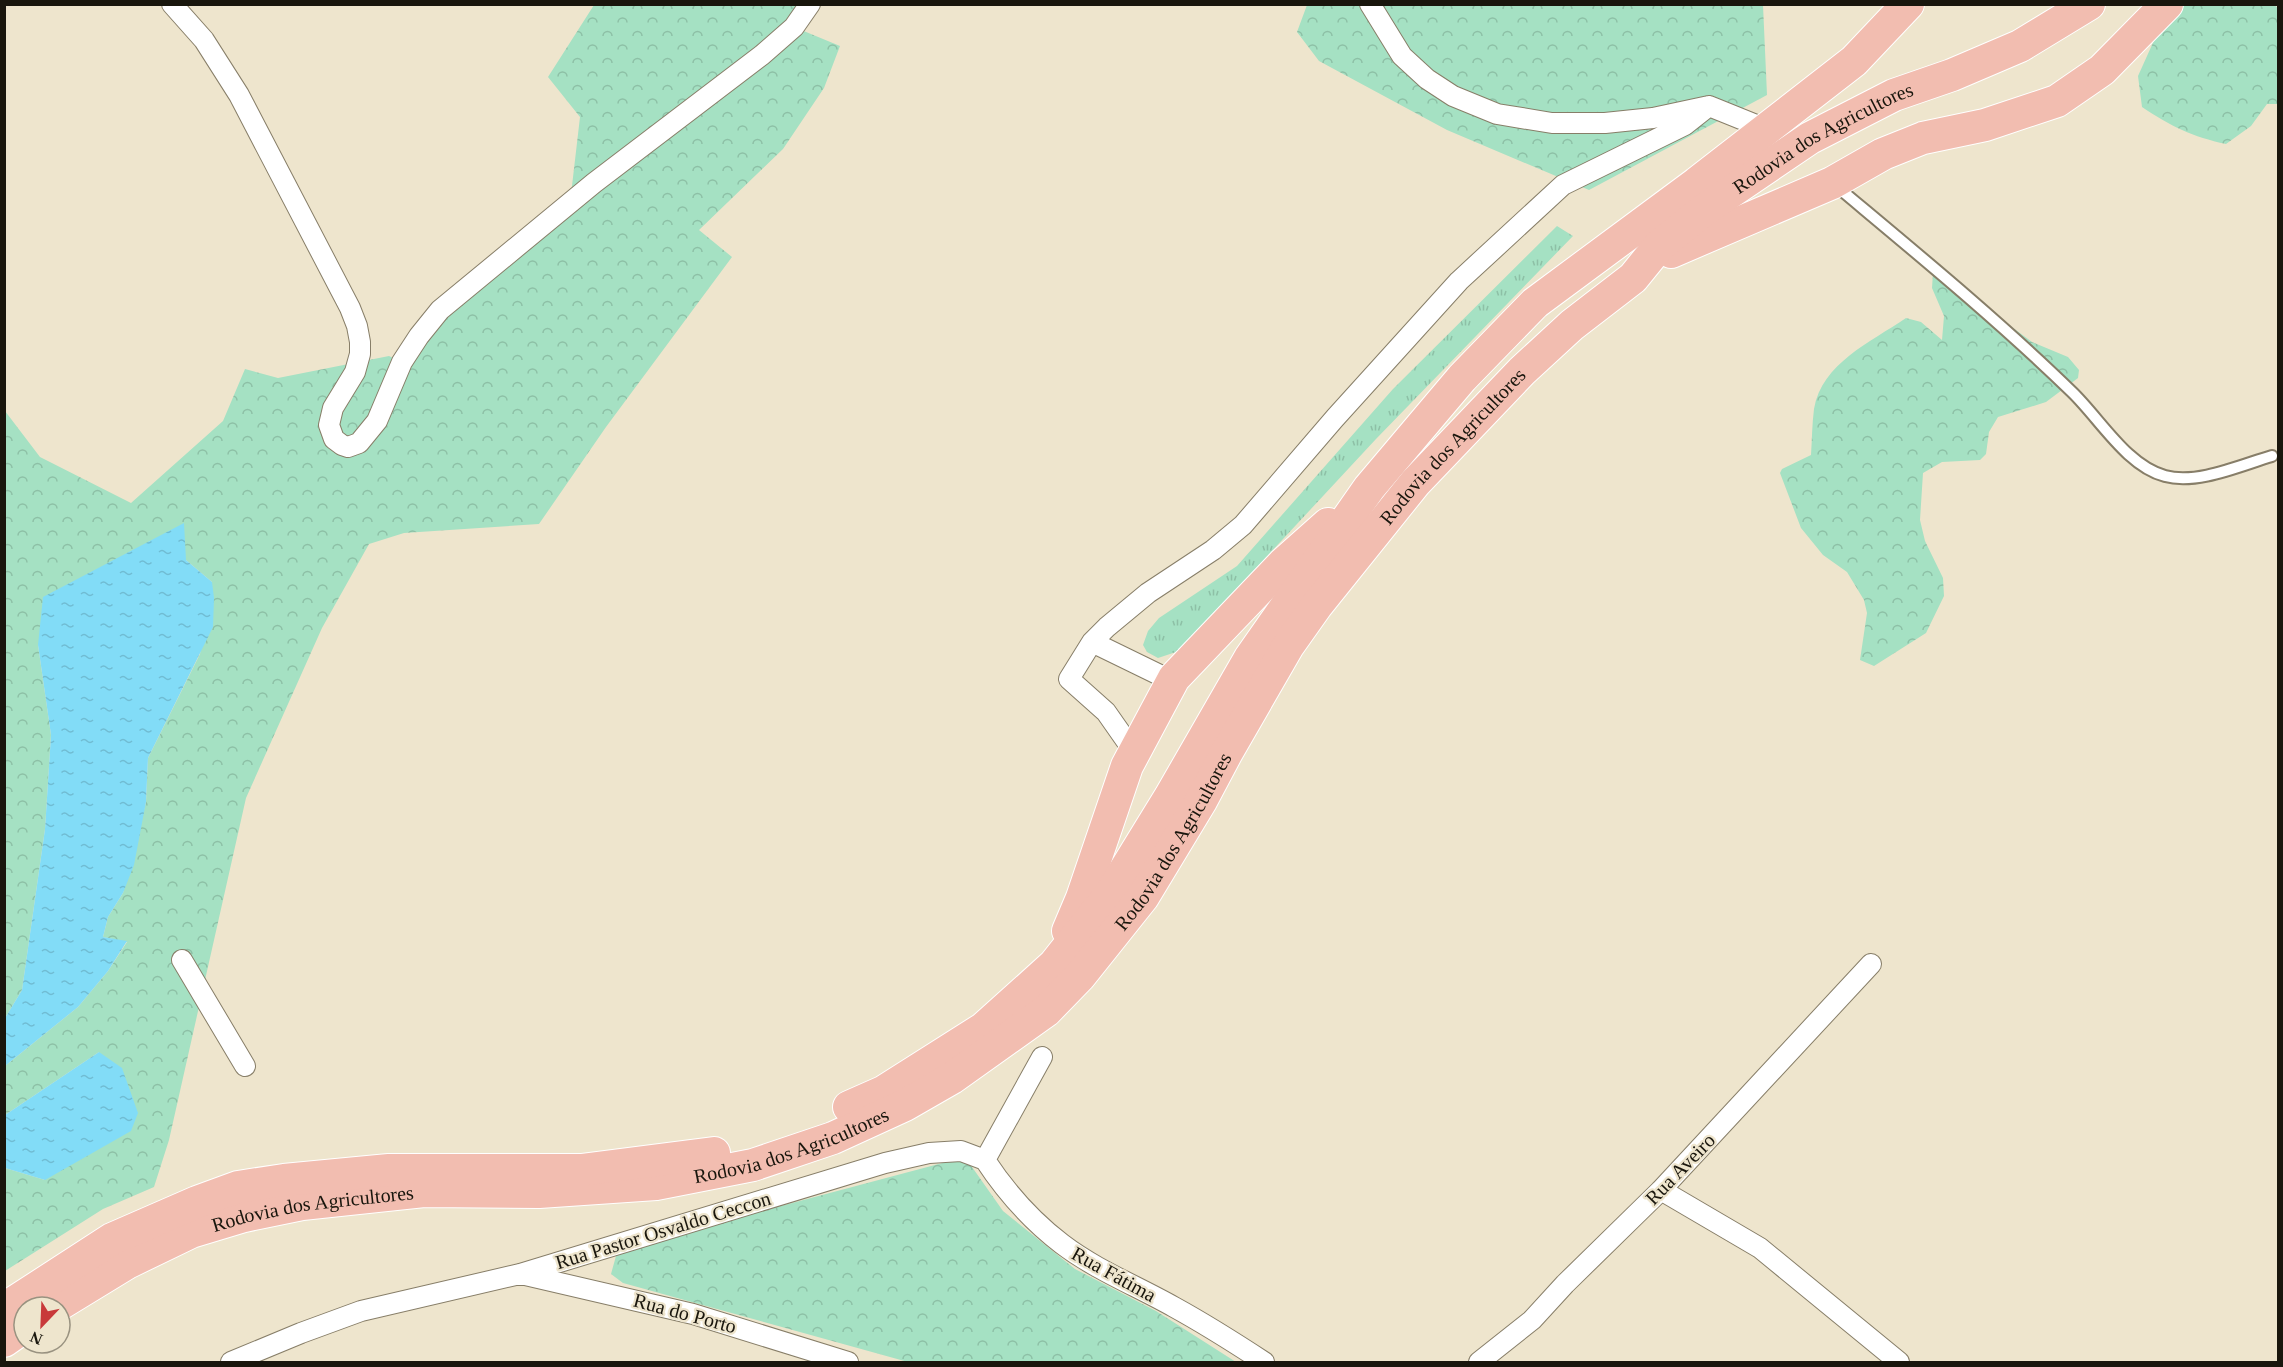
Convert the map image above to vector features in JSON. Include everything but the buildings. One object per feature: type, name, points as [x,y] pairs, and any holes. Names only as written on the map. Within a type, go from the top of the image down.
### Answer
[{"type":"main road","name":"Rodovia dos Agricultores","points":[[4,1309],[111,1239],[196,1202],[238,1187],[305,1177],[389,1170],[581,1170],[710,1154],[790,1133],[883,1092],[984,1028],[1054,965],[1111,893],[1170,797],[1250,658],[1369,488],[1462,378],[1535,303],[1697,183],[1854,61],[1908,4]]},
{"type":"main road","points":[[1952,75],[2037,22],[2048,4]]},
{"type":"main road","name":"Rodovia dos Agricultores","points":[[72,1297],[138,1258],[191,1232],[244,1216],[302,1204],[424,1191],[539,1192],[667,1182],[753,1165],[833,1138],[905,1105],[952,1078],[1046,1011],[1080,976],[1143,897],[1201,801],[1288,646],[1317,605],[1415,483],[1522,372],[1572,325],[1633,278],[1659,246],[1704,210],[1810,138],[1894,95],[1952,75],[2020,46],[2089,4]]},
{"type":"main road","points":[[1633,278],[1674,250],[1832,183],[1883,154],[1923,138],[1985,125],[2057,101],[2103,70],[2167,4]]},
{"type":"main road","points":[[1054,965],[1082,898],[1127,766],[1172,681],[1283,564],[1369,488]]},
{"type":"street","points":[[172,4],[204,40],[239,95],[350,308],[360,342],[355,372],[333,408],[329,426],[334,439],[348,447],[359,443],[377,421],[402,362],[440,310],[594,183],[762,55],[794,27],[810,4]]},
{"type":"street","points":[[1370,4],[1402,56],[1427,79],[1453,96],[1497,114],[1552,123],[1605,123],[1653,118],[1709,106],[1766,129]]},
{"type":"street","points":[[1134,752],[1106,712],[1069,679],[1092,642],[1148,593],[1213,550],[1243,525],[1335,418],[1459,281],[1563,185],[1685,125],[1709,106]]},
{"type":"street","points":[[1092,642],[1172,681]]},
{"type":"street","points":[[182,960],[245,1066]]},
{"type":"street","name":"Rua Aveiro","points":[[1479,1362],[1532,1320],[1565,1284],[1661,1190],[1871,963]]},
{"type":"street","points":[[985,1160],[1041,1058]]},
{"type":"street","name":"Rua Pastor Osvaldo Ceccon","points":[[231,1362],[361,1311],[520,1274],[885,1163],[929,1153],[961,1152],[985,1160]]},
{"type":"street","name":"Rua Fátima","points":[[985,1160],[995,1176],[1027,1214],[1063,1245],[1115,1277],[1175,1307],[1264,1362]]},
{"type":"street","points":[[1661,1190],[1760,1248],[1899,1362]]},
{"type":"street","name":"Rua do Porto","points":[[520,1274],[693,1314],[848,1362]]},
{"type":"lane","points":[[1832,183],[1930,265],[2073,393],[2140,465],[2166,477],[2199,477],[2272,456]]},
{"type":"green space","points":[[2273,4],[2278,8],[2278,104],[2267,104],[2251,126],[2226,144],[2182,130],[2142,107],[2138,76],[2170,5]]},
{"type":"green space","points":[[594,5],[810,5],[794,27],[840,46],[824,88],[783,149],[699,230],[732,257],[606,427],[539,524],[404,533],[369,544],[322,628],[246,798],[169,1140],[154,1187],[103,1209],[5,1271],[5,1168],[45,1180],[99,1052],[5,1115],[5,1066],[78,1007],[108,971],[127,942],[103,937],[108,917],[123,893],[146,802],[148,758],[200,654],[212,582],[186,560],[38,645],[51,735],[45,829],[22,990],[5,1018],[5,411],[40,457],[131,503],[223,421],[245,369],[278,378],[389,356],[402,362],[419,336],[570,203],[580,117],[548,77]]},
{"type":"green space","points":[[1307,5],[1763,5],[1767,95],[1589,190],[1447,130],[1319,61],[1297,32]]},
{"type":"green space","points":[[1557,226],[1573,236],[1376,439],[1179,651],[1158,658],[1147,652],[1143,645],[1148,631],[1159,618],[1237,566],[1393,389]]},
{"type":"green space","points":[[1933,273],[1951,282],[2032,342],[2068,357],[2079,370],[2078,378],[2046,402],[1998,417],[1989,432],[1986,454],[1980,460],[1942,462],[1923,473],[1920,520],[1925,541],[1943,578],[1944,596],[1926,633],[1874,666],[1860,660],[1867,613],[1864,600],[1847,572],[1823,555],[1801,528],[1780,473],[1782,469],[1811,455],[1814,409],[1819,393],[1837,366],[1850,355],[1906,318],[1921,322],[1942,340],[1944,316],[1932,288]]},
{"type":"green space","points":[[965,1157],[1003,1211],[1075,1269],[1156,1311],[1236,1362],[908,1362],[623,1283],[611,1274],[616,1256],[690,1230]]},
{"type":"water","points":[[184,523],[186,560],[212,582],[213,627],[148,758],[146,802],[134,865],[123,893],[108,917],[103,937],[127,941],[108,971],[78,1007],[5,1066],[5,1018],[22,990],[45,829],[51,735],[38,645],[43,597]]},
{"type":"water","points":[[99,1052],[122,1068],[138,1113],[131,1131],[45,1180],[5,1168],[5,1115]]}]
